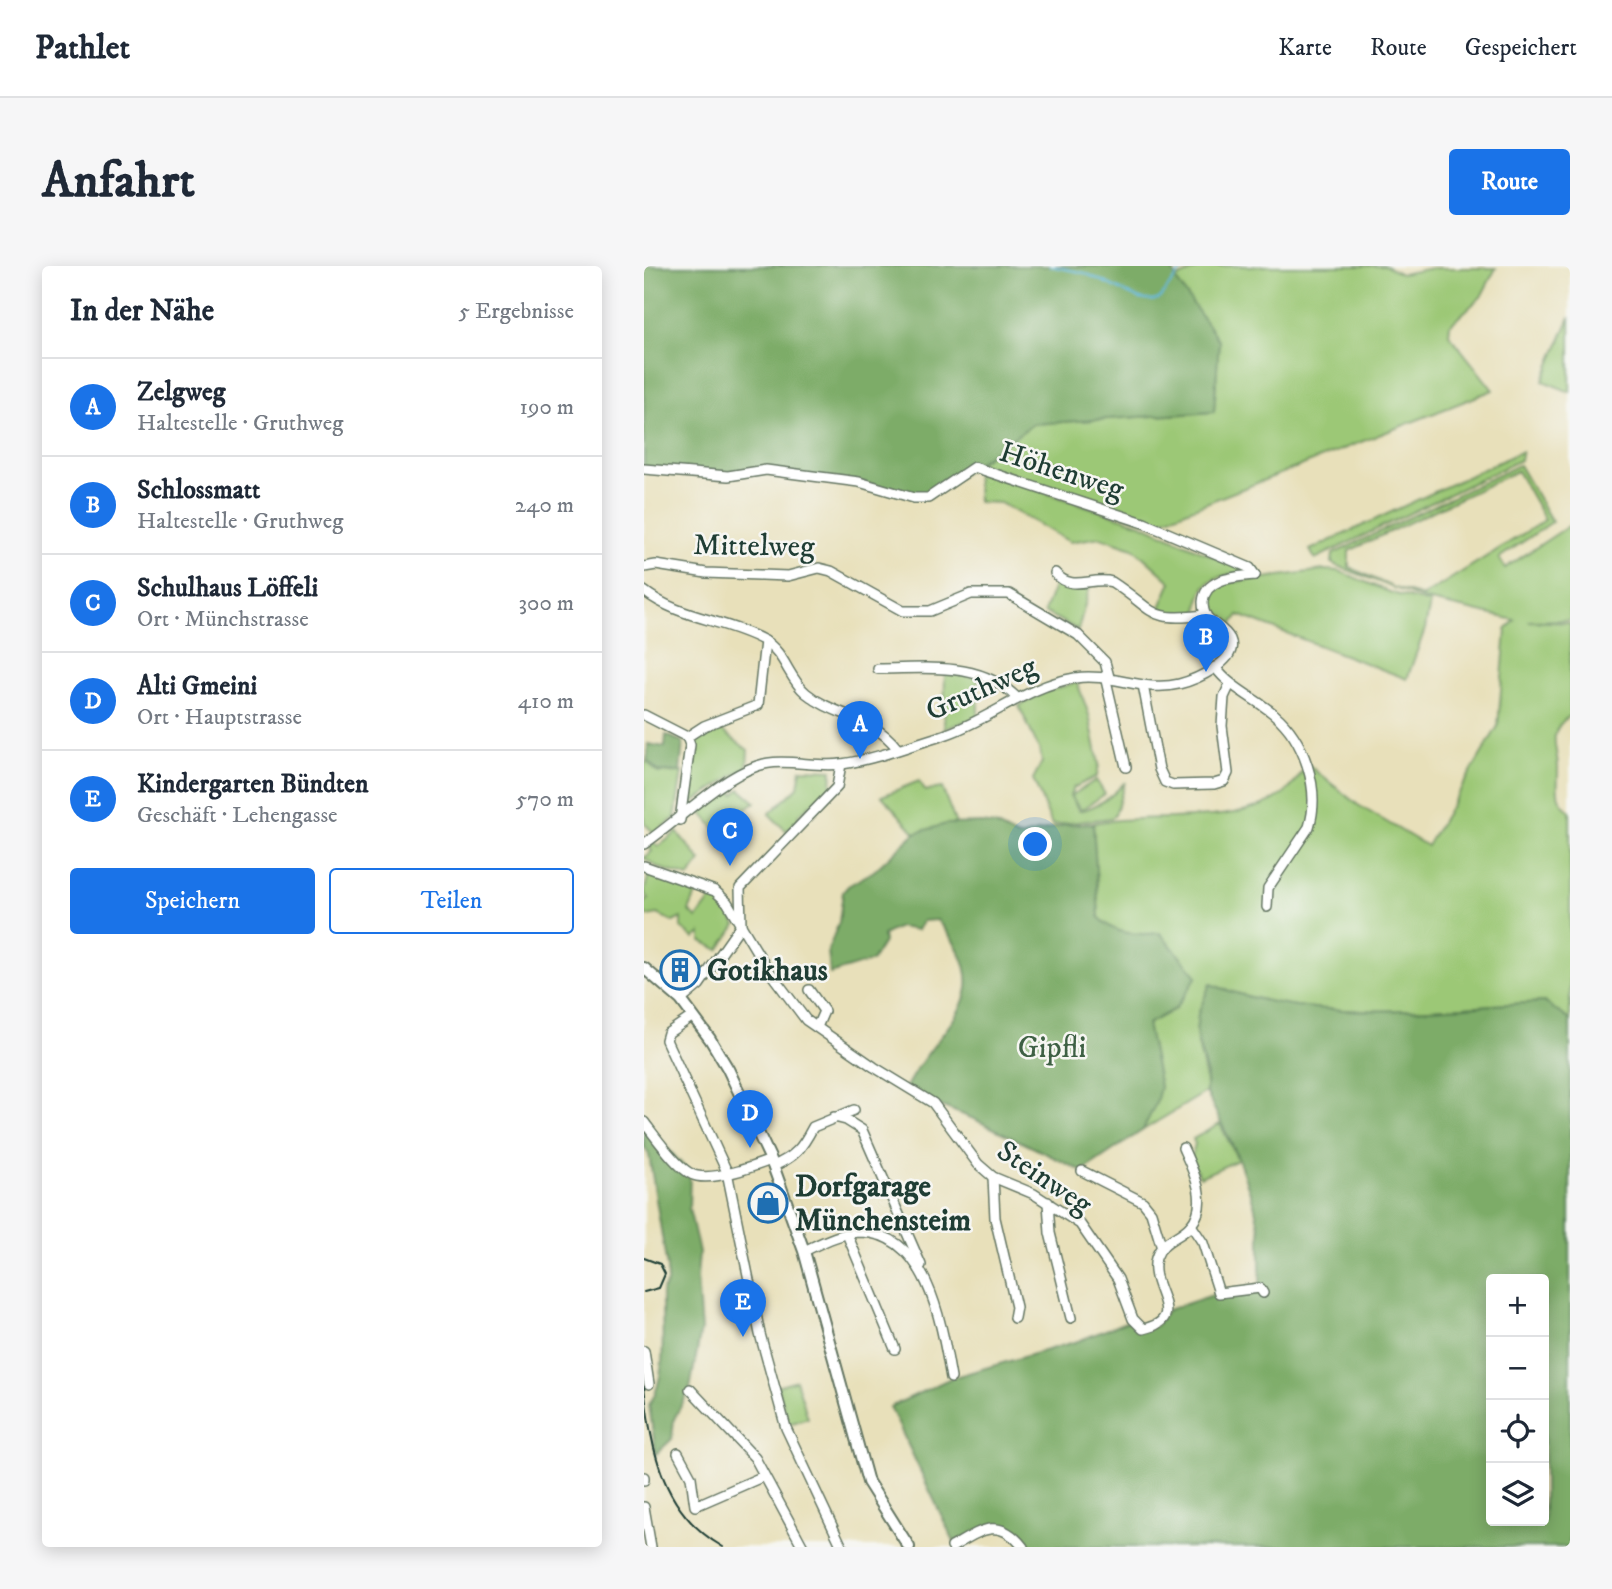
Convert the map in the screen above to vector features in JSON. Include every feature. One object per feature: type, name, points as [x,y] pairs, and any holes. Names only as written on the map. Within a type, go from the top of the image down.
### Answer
[{"type":"main road","points":[[644,968],[681,1000],[724,1062],[772,1163],[804,1251],[868,1482],[909,1547]]},
{"type":"street","name":"Höhenweg","points":[[644,468],[728,476],[766,470],[814,475],[859,482],[914,498],[928,498],[974,467],[1144,523],[1250,568],[1255,575],[1214,583],[1204,597],[1206,615]]},
{"type":"street","name":"Mittelweg","points":[[644,567],[656,565],[706,573],[788,576],[819,568],[831,571],[901,611],[916,613],[930,611],[971,594],[1009,594],[1078,635],[1104,662],[1126,767]]},
{"type":"street","points":[[1055,573],[1066,582],[1078,584],[1112,582],[1151,612],[1167,619],[1206,615],[1231,642],[1228,654],[1215,667],[1230,684],[1284,724],[1307,764],[1312,817],[1297,849],[1268,888],[1267,907]]},
{"type":"street","points":[[644,591],[679,613],[765,641],[778,650],[803,691],[822,703],[877,727],[897,748]]},
{"type":"street","points":[[687,737],[704,726],[758,705],[765,641]]},
{"type":"street","name":"Gruthweg","points":[[644,844],[720,788],[756,766],[841,764],[964,727],[1017,698],[1056,681],[1107,676],[1143,685],[1175,685],[1215,667]]},
{"type":"street","points":[[878,669],[969,670],[992,678],[1017,698]]},
{"type":"street","points":[[1143,685],[1160,769],[1165,782],[1172,785],[1214,784],[1224,781],[1228,773],[1222,726],[1224,697],[1230,684]]},
{"type":"street","points":[[644,715],[687,737],[690,745],[680,820]]},
{"type":"street","points":[[681,1000],[699,985],[741,925],[738,897],[740,888],[837,786],[841,764]]},
{"type":"street","name":"Steinweg","points":[[644,866],[715,891],[727,902],[774,979],[802,1015],[874,1068],[933,1103],[978,1164],[993,1177],[1048,1202],[1080,1224],[1118,1279],[1133,1319],[1143,1329],[1156,1326],[1166,1318],[1167,1310],[1156,1281],[1155,1261],[1161,1245]]},
{"type":"street","points":[[809,990],[824,1011],[817,1027]]},
{"type":"street","points":[[693,1016],[668,1033],[666,1040],[727,1172],[760,1334],[783,1416],[799,1462],[842,1547]]},
{"type":"street","points":[[644,1122],[690,1173],[698,1176],[733,1173],[793,1158],[802,1149],[813,1127],[854,1110]]},
{"type":"street","points":[[834,1117],[846,1120],[862,1130],[900,1221],[928,1279],[951,1378]]},
{"type":"street","points":[[1082,1171],[1143,1202],[1151,1212],[1161,1245],[1191,1225],[1200,1202],[1197,1179],[1183,1148]]},
{"type":"street","points":[[993,1177],[995,1218],[1016,1307],[1014,1318]]},
{"type":"street","points":[[1048,1202],[1050,1233],[1071,1318]]},
{"type":"street","points":[[892,1243],[901,1233],[900,1221]]},
{"type":"street","points":[[1191,1225],[1203,1243],[1219,1293],[1260,1288],[1263,1293]]},
{"type":"street","points":[[804,1251],[847,1234],[872,1234],[903,1249],[928,1279]]},
{"type":"street","points":[[847,1234],[895,1349]]},
{"type":"street","points":[[644,1351],[649,1384]]},
{"type":"street","points":[[690,1389],[755,1458],[803,1547]]},
{"type":"street","points":[[678,1453],[691,1477],[695,1506],[764,1476]]},
{"type":"street","points":[[644,1507],[651,1547]]},
{"type":"street","points":[[952,1547],[983,1531],[1003,1528],[1023,1547]]},
{"type":"street","points":[[967,1538],[973,1547]]},
{"type":"green space","points":[[644,266],[1172,266],[1176,280],[1219,341],[1214,412],[1033,424],[928,498],[859,482],[766,470],[728,476],[644,469]]},
{"type":"green space","points":[[1204,266],[1386,266],[1401,274],[1432,268],[1496,268],[1481,297],[1450,325],[1449,334],[1493,390],[1153,524],[976,465],[1033,424],[1214,412],[1219,341],[1175,279]]},
{"type":"green space","points":[[1570,317],[1570,392],[1543,381]]},
{"type":"green space","points":[[1522,451],[1520,460],[1315,559],[1310,550]]},
{"type":"green space","points":[[1519,465],[1552,522],[1499,558],[1505,568],[1570,525],[1570,620],[1528,621],[1570,623],[1570,715],[1557,729],[1555,741],[1558,793],[1561,802],[1570,811],[1570,1020],[1544,1002],[1417,1010],[1333,1009],[1250,997],[1210,984],[1200,1010],[1196,1031],[1206,1092],[1143,1130],[1160,1087],[1147,1024],[1175,1009],[1143,934],[1118,930],[1099,917],[1093,823],[1222,815],[1247,810],[1269,802],[1288,790],[1307,764],[1358,805],[1427,846],[1498,726],[1506,630],[1515,620],[1426,600],[1397,589],[1423,596],[1545,520],[1517,471],[1349,551],[1349,567],[1390,586],[1335,565],[1332,563],[1333,554]]},
{"type":"green space","points":[[976,470],[1141,524],[1242,569],[1241,572],[1216,578],[1206,585],[1199,599],[1198,613],[1157,614],[1171,582],[1133,548],[1100,537],[1070,542],[1000,503],[978,502]]},
{"type":"green space","points":[[1324,570],[1339,571],[1392,593],[1430,603],[1425,629],[1407,679],[1239,615],[1228,630],[1209,610],[1211,594],[1226,583]]},
{"type":"green space","points":[[1055,584],[1069,588],[1090,586],[1078,630],[1044,612]]},
{"type":"green space","points":[[945,673],[978,677],[978,717],[944,729]]},
{"type":"green space","points":[[1077,682],[1089,715],[1099,764],[1097,776],[1073,788],[1070,796],[1079,811],[1104,801],[1125,782],[1115,815],[1111,818],[1052,825],[1033,779],[1042,762],[1040,751],[1019,706],[1045,692]]},
{"type":"green space","points":[[717,727],[748,750],[747,767],[684,808],[694,738]]},
{"type":"green space","points":[[666,735],[683,742],[680,772],[658,771],[647,761],[648,744],[665,747]]},
{"type":"green space","points":[[647,761],[658,773],[682,772],[675,818],[654,833],[644,823],[644,763]]},
{"type":"green space","points":[[801,769],[832,770],[831,787],[798,816],[798,821],[786,831],[769,814],[798,787]]},
{"type":"green space","points":[[1096,780],[1105,794],[1081,810],[1071,796]]},
{"type":"green space","points":[[919,781],[925,791],[942,788],[956,824],[915,833],[882,796]]},
{"type":"green space","points":[[730,789],[734,794],[740,789],[755,802],[717,831],[701,812]]},
{"type":"green space","name":"Gipfli","points":[[1093,823],[1099,917],[1119,931],[1135,934],[1160,933],[1197,976],[1175,1009],[1147,1024],[1160,1087],[1156,1103],[1143,1130],[1082,1171],[974,1119],[933,1103],[906,1087],[960,1008],[967,989],[966,970],[957,947],[937,920],[923,921],[917,930],[899,927],[883,935],[884,942],[872,961],[830,974],[828,950],[839,922],[843,892],[848,886],[874,871],[915,833],[946,824],[995,825],[1018,837],[1065,825]]},
{"type":"green space","points":[[677,832],[701,861],[689,877],[659,868],[644,858],[652,851],[649,847],[654,843],[658,847]]},
{"type":"green space","points":[[649,873],[679,882],[679,887],[696,894],[689,911],[697,918],[714,895],[729,911],[736,925],[719,950],[701,941],[701,933],[694,938],[681,928],[681,918],[673,922],[658,914],[648,916],[644,913],[644,903],[649,899],[644,893]]},
{"type":"green space","points":[[1210,984],[1250,997],[1333,1009],[1417,1010],[1544,1002],[1570,1020],[1570,1547],[1025,1547],[1008,1530],[1000,1527],[985,1529],[954,1542],[890,1407],[951,1378],[1078,1341],[1133,1319],[1136,1324],[1156,1326],[1167,1310],[1219,1293],[1260,1288],[1260,1231],[1254,1204],[1236,1153],[1206,1092],[1207,1075],[1196,1035],[1198,1014]]},
{"type":"green space","points":[[644,1122],[690,1173],[689,1208],[699,1252],[697,1278],[701,1330],[690,1389],[674,1419],[672,1439],[656,1454],[649,1405],[662,1365],[662,1291],[667,1283],[667,1268],[649,1155],[644,1146]]},
{"type":"green space","points":[[1220,1124],[1238,1160],[1200,1177],[1191,1159],[1195,1144],[1193,1139]]},
{"type":"green space","points":[[796,1380],[808,1418],[789,1424],[777,1386]]},
{"type":"waterway","points":[[1050,266],[1085,273],[1140,299],[1153,301],[1159,299],[1179,273],[1190,266]]},
{"type":"tram line","points":[[644,1258],[660,1264],[665,1274],[659,1288],[644,1292]]},
{"type":"tram line","points":[[644,1387],[656,1457],[673,1498],[702,1533],[723,1547]]},
{"type":"place","name":"Schlossmatt","points":[[1206,672]]},
{"type":"place","name":"Zelgweg","points":[[860,759]]},
{"type":"place","name":"Schulhaus Löffeli","points":[[730,866]]},
{"type":"place","name":"Gotikhaus","points":[[680,970]]},
{"type":"place","name":"Alti Gmeini","points":[[750,1148]]},
{"type":"place","name":"Dorfgarage Münchensteim","points":[[768,1203]]},
{"type":"place","name":"Kindergarten Bündten","points":[[743,1337]]}]
